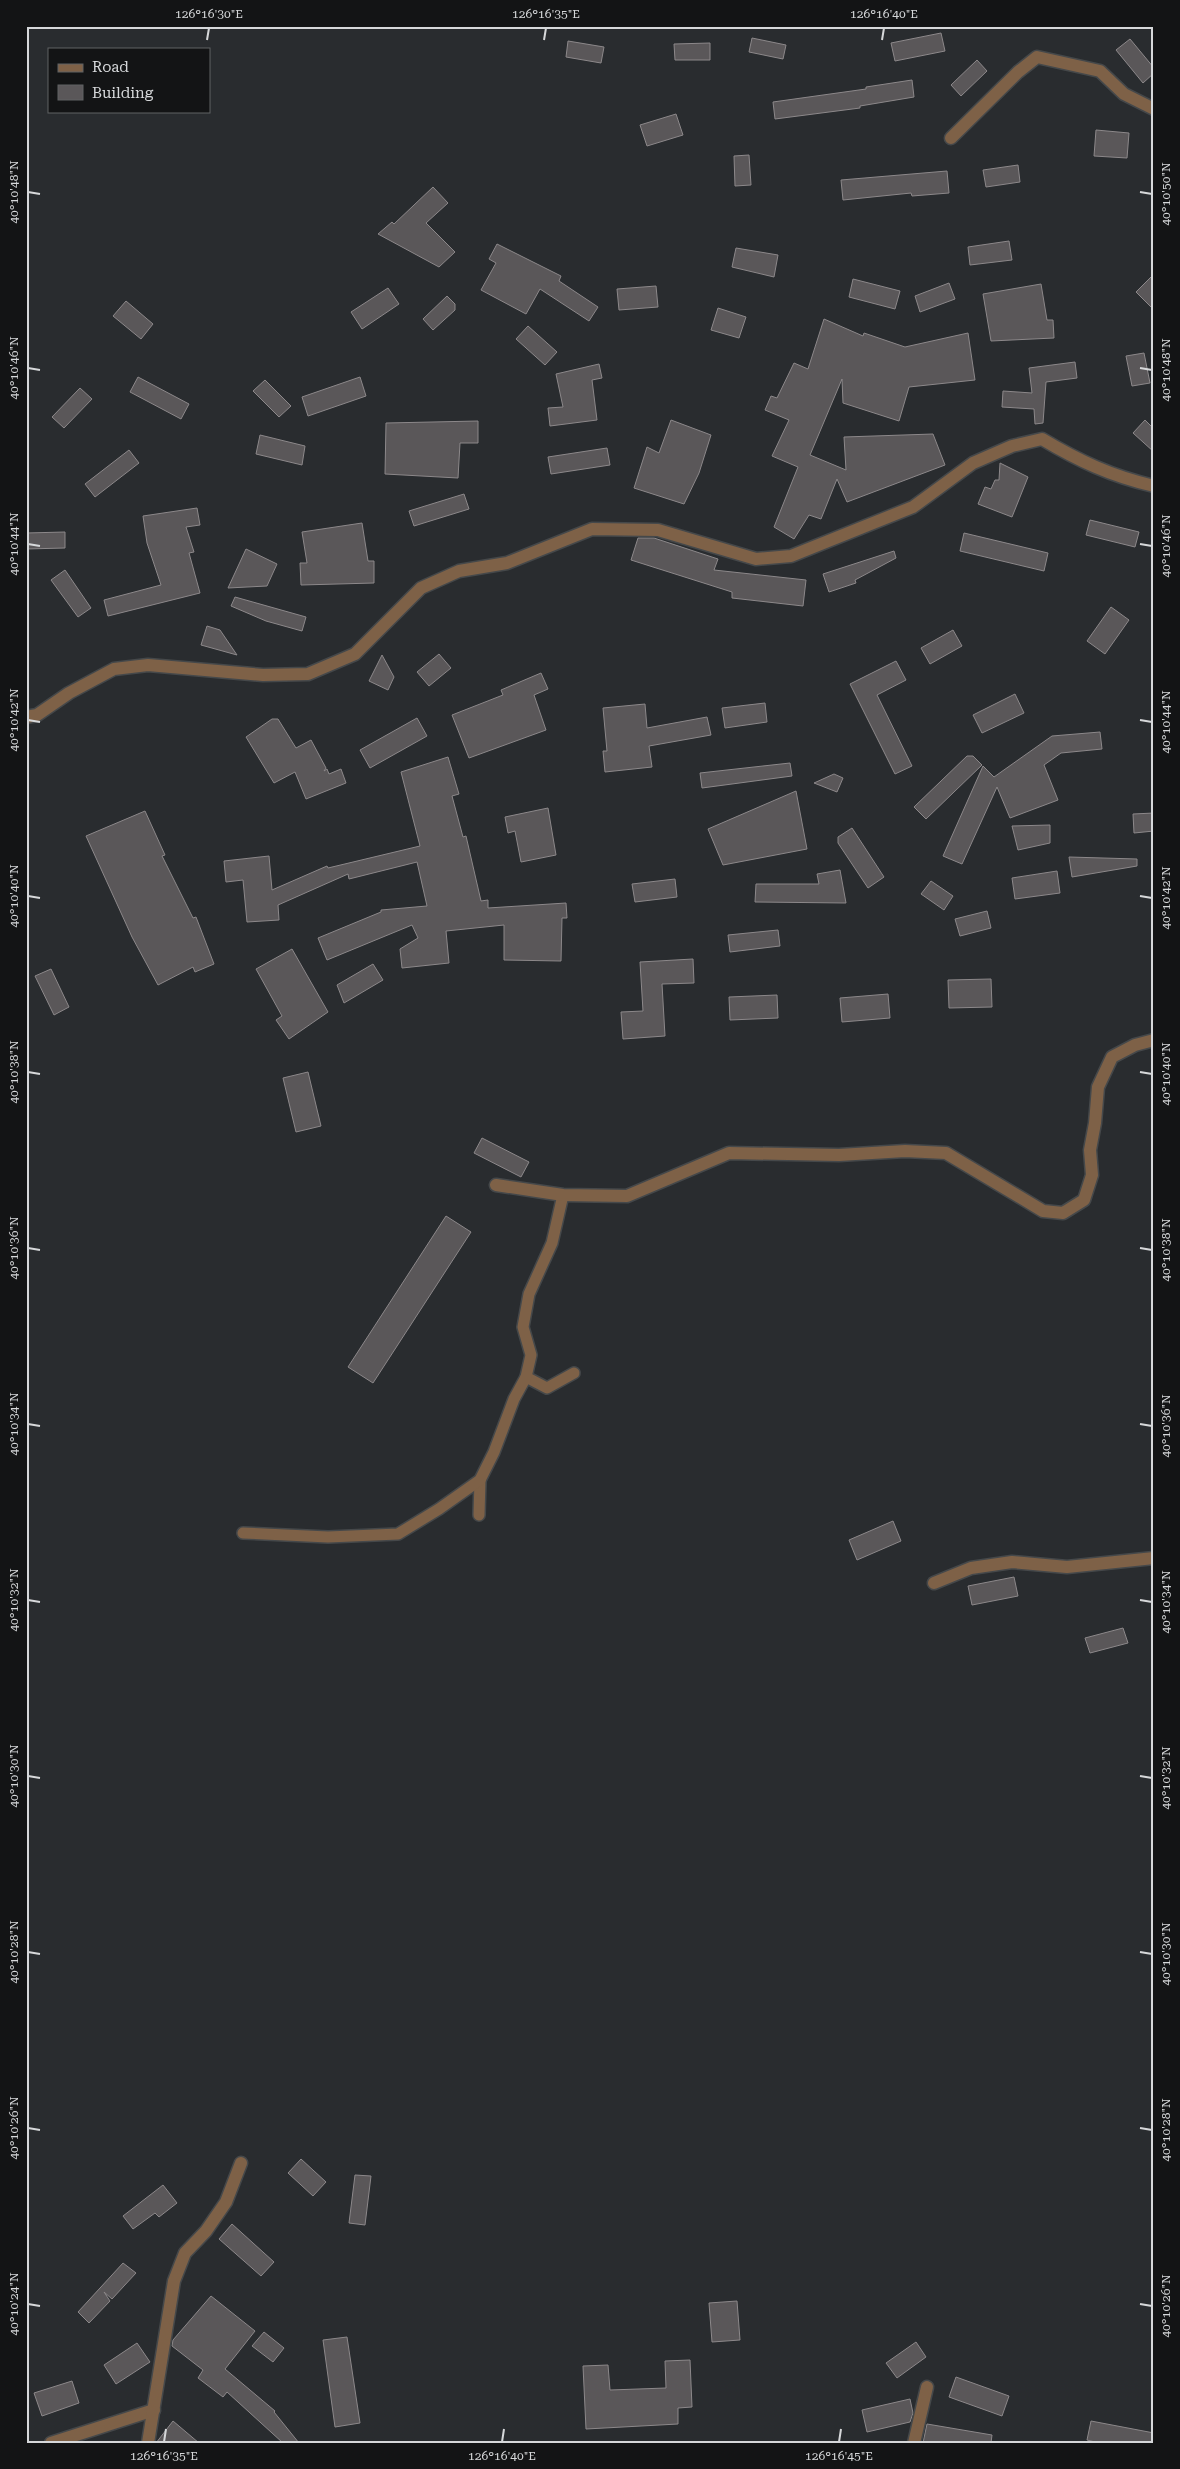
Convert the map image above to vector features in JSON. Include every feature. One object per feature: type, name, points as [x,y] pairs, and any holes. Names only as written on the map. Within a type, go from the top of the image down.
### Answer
[{"type":"street","points":[[951,138],[1018,72],[1037,57],[1100,70],[1124,94],[1154,109]]},
{"type":"street","points":[[26,717],[37,715],[69,694],[114,669],[148,665],[263,675],[308,674],[355,654],[421,588],[459,571],[507,563],[592,529],[658,530],[756,559],[791,556],[913,507],[973,463],[1012,446],[1042,439],[1082,462],[1130,480],[1154,486]]},
{"type":"street","points":[[496,1185],[563,1196],[627,1196],[729,1153],[839,1155],[905,1151],[946,1153],[1043,1211],[1063,1213],[1084,1200],[1092,1175],[1090,1150],[1095,1123],[1098,1087],[1112,1057],[1134,1045],[1154,1040]]},
{"type":"street","points":[[934,1583],[971,1568],[1012,1562],[1067,1567],[1154,1558]]},
{"type":"street","points":[[148,2443],[174,2281],[185,2253],[206,2231],[226,2202],[240,2163]]},
{"type":"street","points":[[914,2443],[927,2387]]},
{"type":"street","points":[[51,2443],[154,2410]]},
{"type":"lane","points":[[479,1515],[480,1480],[526,1377],[531,1355],[523,1327],[529,1294],[552,1243],[563,1196]]},
{"type":"lane","points":[[526,1377],[547,1388],[574,1373]]},
{"type":"lane","points":[[243,1533],[328,1537],[398,1534],[439,1510],[480,1480]]},
{"type":"building","points":[[941,33],[945,51],[895,61],[891,43]]},
{"type":"building","points":[[752,38],[786,45],[783,59],[749,52]]},
{"type":"building","points":[[1130,39],[1154,68],[1154,73],[1143,83],[1116,50]]},
{"type":"building","points":[[568,41],[604,47],[601,63],[566,57]]},
{"type":"building","points":[[710,43],[710,60],[675,60],[674,44]]},
{"type":"building","points":[[977,60],[987,71],[961,96],[951,85]]},
{"type":"building","points":[[912,80],[914,97],[860,106],[860,108],[775,119],[773,102],[866,89],[866,87]]},
{"type":"building","points":[[676,114],[683,135],[647,146],[640,125]]},
{"type":"building","points":[[1096,130],[1129,133],[1127,158],[1094,156]]},
{"type":"building","points":[[749,155],[751,185],[735,186],[734,156]]},
{"type":"building","points":[[1018,165],[1020,182],[986,187],[983,170]]},
{"type":"building","points":[[947,171],[949,193],[912,196],[911,193],[843,200],[841,180]]},
{"type":"building","points":[[433,187],[448,203],[426,223],[455,252],[439,267],[378,234],[392,222],[394,224]]},
{"type":"building","points":[[1009,241],[1012,260],[970,265],[968,247]]},
{"type":"building","points":[[497,244],[561,276],[559,281],[598,307],[589,321],[540,289],[526,314],[481,290],[496,263],[489,259]]},
{"type":"building","points":[[736,248],[778,255],[774,277],[732,267]]},
{"type":"building","points":[[1154,274],[1154,310],[1136,292]]},
{"type":"building","points":[[853,279],[900,291],[895,309],[849,297]]},
{"type":"building","points":[[949,283],[955,299],[920,312],[915,296]]},
{"type":"building","points":[[1041,284],[1047,320],[1053,320],[1054,338],[991,341],[983,294]]},
{"type":"building","points":[[656,286],[658,307],[619,310],[617,289]]},
{"type":"building","points":[[388,288],[399,304],[362,329],[351,312]]},
{"type":"building","points":[[447,296],[455,304],[455,310],[433,330],[423,319]]},
{"type":"building","points":[[126,301],[153,324],[141,339],[113,316]]},
{"type":"building","points":[[718,308],[746,317],[739,338],[711,330]]},
{"type":"building","points":[[824,319],[863,336],[864,333],[905,347],[968,333],[975,380],[909,387],[899,421],[843,403],[842,379],[810,455],[846,470],[844,437],[933,434],[945,465],[847,502],[837,479],[821,519],[809,515],[794,539],[774,527],[798,467],[772,456],[789,420],[765,410],[771,396],[777,398],[794,363],[808,369]]},
{"type":"building","points":[[528,326],[557,352],[545,365],[516,339]]},
{"type":"building","points":[[1144,353],[1150,383],[1132,386],[1126,356]]},
{"type":"building","points":[[1075,362],[1077,378],[1046,382],[1043,423],[1035,424],[1034,409],[1002,407],[1003,391],[1032,393],[1029,368]]},
{"type":"building","points":[[599,364],[602,378],[592,380],[597,420],[550,426],[548,408],[563,407],[556,374]]},
{"type":"building","points":[[138,377],[189,404],[181,419],[130,392]]},
{"type":"building","points":[[360,377],[366,396],[308,416],[302,397]]},
{"type":"building","points":[[265,380],[291,406],[279,417],[253,391]]},
{"type":"building","points":[[80,388],[92,399],[64,428],[52,417]]},
{"type":"building","points":[[671,420],[711,435],[699,473],[684,504],[634,488],[647,447],[659,453]]},
{"type":"building","points":[[1145,420],[1154,429],[1154,452],[1133,433]]},
{"type":"building","points":[[478,421],[478,443],[460,443],[458,478],[385,474],[386,423]]},
{"type":"building","points":[[260,435],[305,446],[302,465],[256,454]]},
{"type":"building","points":[[607,448],[610,465],[551,474],[548,457]]},
{"type":"building","points":[[129,450],[139,463],[95,497],[85,484]]},
{"type":"building","points":[[1000,463],[1028,477],[1012,517],[978,504],[985,487],[991,489],[995,480],[999,480]]},
{"type":"building","points":[[464,494],[469,509],[414,526],[409,511]]},
{"type":"building","points":[[197,508],[200,525],[186,527],[194,552],[189,553],[200,593],[108,616],[104,600],[161,585],[147,543],[143,516]]},
{"type":"building","points":[[1090,520],[1139,532],[1135,547],[1086,535]]},
{"type":"building","points":[[362,523],[368,561],[374,561],[374,583],[301,585],[300,563],[307,563],[302,532]]},
{"type":"building","points":[[65,532],[65,548],[26,549],[26,533]]},
{"type":"building","points":[[964,533],[1048,553],[1044,571],[960,551]]},
{"type":"building","points":[[638,538],[654,538],[718,559],[714,570],[806,580],[803,606],[732,598],[732,592],[631,560]]},
{"type":"building","points":[[246,549],[277,564],[267,586],[228,588]]},
{"type":"building","points":[[894,551],[896,558],[855,580],[856,583],[829,592],[823,574]]},
{"type":"building","points":[[65,570],[91,608],[78,617],[51,580]]},
{"type":"building","points":[[235,597],[306,617],[302,631],[266,621],[231,606]]},
{"type":"building","points":[[1111,607],[1129,620],[1105,654],[1087,641]]},
{"type":"building","points":[[207,626],[220,630],[237,655],[201,645]]},
{"type":"building","points":[[953,630],[962,646],[930,664],[921,648]]},
{"type":"building","points":[[439,654],[451,668],[429,686],[417,672]]},
{"type":"building","points":[[382,655],[394,677],[388,690],[369,681]]},
{"type":"building","points":[[896,661],[906,680],[877,695],[912,766],[895,774],[850,684]]},
{"type":"building","points":[[541,673],[548,689],[534,695],[546,730],[469,758],[452,715],[503,695],[501,690]]},
{"type":"building","points":[[1015,694],[1024,713],[982,733],[973,715]]},
{"type":"building","points":[[765,703],[767,722],[725,728],[722,708]]},
{"type":"building","points":[[645,704],[647,728],[707,717],[711,735],[649,746],[652,767],[605,772],[603,751],[607,751],[603,708]]},
{"type":"building","points":[[417,718],[427,736],[370,768],[360,750]]},
{"type":"building","points":[[272,719],[278,719],[296,748],[311,740],[326,768],[324,771],[327,769],[329,774],[341,769],[346,783],[306,799],[295,772],[274,783],[246,737]]},
{"type":"building","points":[[1100,732],[1102,749],[1061,753],[1044,765],[1058,800],[1010,818],[997,787],[962,864],[943,856],[983,766],[994,777],[1052,736]]},
{"type":"building","points":[[967,756],[973,756],[982,765],[926,819],[914,807]]},
{"type":"building","points":[[448,757],[459,794],[452,796],[463,837],[466,836],[481,901],[488,900],[488,908],[566,903],[567,918],[562,918],[561,961],[504,960],[504,925],[446,931],[449,963],[402,968],[400,949],[418,938],[412,925],[327,960],[318,938],[381,912],[381,910],[427,906],[417,862],[349,879],[348,874],[278,905],[279,920],[247,922],[243,880],[226,882],[224,861],[269,856],[272,890],[327,866],[328,868],[420,846],[401,772]]},
{"type":"building","points":[[790,763],[792,776],[702,788],[700,773]]},
{"type":"building","points":[[834,774],[843,778],[837,792],[814,783]]},
{"type":"building","points":[[796,791],[807,849],[723,865],[708,829]]},
{"type":"building","points":[[548,808],[556,855],[521,862],[515,831],[508,833],[505,817]]},
{"type":"building","points":[[145,811],[165,855],[162,856],[193,918],[196,917],[214,964],[195,972],[193,967],[158,985],[132,937],[86,836]]},
{"type":"building","points":[[1154,813],[1154,831],[1134,833],[1133,814]]},
{"type":"building","points":[[1050,825],[1050,843],[1018,850],[1012,826]]},
{"type":"building","points":[[852,828],[884,877],[868,888],[838,843],[838,837]]},
{"type":"building","points":[[1069,857],[1137,859],[1137,866],[1072,877]]},
{"type":"building","points":[[840,870],[846,903],[755,902],[756,884],[819,884],[817,874]]},
{"type":"building","points":[[1057,871],[1060,893],[1015,899],[1012,878]]},
{"type":"building","points":[[675,879],[677,897],[635,902],[632,884]]},
{"type":"building","points":[[931,881],[953,896],[944,910],[921,894]]},
{"type":"building","points":[[987,911],[991,928],[960,936],[955,919]]},
{"type":"building","points":[[778,930],[780,946],[730,952],[728,935]]},
{"type":"building","points":[[292,949],[328,1012],[289,1039],[276,1020],[282,1016],[256,969]]},
{"type":"building","points":[[693,959],[694,983],[662,984],[665,1036],[623,1039],[621,1012],[643,1011],[640,962]]},
{"type":"building","points":[[373,964],[383,980],[344,1003],[337,985]]},
{"type":"building","points":[[51,969],[69,1007],[54,1015],[35,976]]},
{"type":"building","points":[[991,979],[992,1007],[949,1008],[948,980]]},
{"type":"building","points":[[888,994],[890,1018],[842,1022],[840,998]]},
{"type":"building","points":[[777,995],[778,1018],[730,1020],[729,997]]},
{"type":"building","points":[[308,1072],[321,1126],[296,1132],[283,1078]]},
{"type":"building","points":[[482,1138],[529,1162],[521,1177],[474,1153]]},
{"type":"building","points":[[446,1216],[471,1232],[373,1383],[348,1367]]},
{"type":"building","points":[[893,1521],[901,1541],[857,1560],[849,1540]]},
{"type":"building","points":[[1014,1577],[1018,1596],[972,1605],[968,1586]]},
{"type":"building","points":[[1123,1628],[1128,1643],[1090,1653],[1085,1638]]},
{"type":"building","points":[[301,2159],[326,2182],[313,2196],[288,2173]]},
{"type":"building","points":[[355,2175],[371,2176],[365,2225],[349,2223]]},
{"type":"building","points":[[163,2185],[177,2203],[159,2217],[155,2213],[133,2229],[123,2216]]},
{"type":"building","points":[[232,2224],[274,2262],[261,2276],[219,2239]]},
{"type":"building","points":[[123,2263],[136,2273],[112,2299],[104,2292],[110,2301],[89,2323],[78,2312]]},
{"type":"building","points":[[211,2296],[255,2331],[225,2369],[275,2411],[299,2443],[283,2443],[227,2392],[223,2397],[198,2378],[203,2370],[172,2346],[173,2340]]},
{"type":"building","points":[[737,2301],[740,2340],[712,2342],[709,2303]]},
{"type":"building","points":[[264,2332],[284,2348],[273,2362],[252,2346]]},
{"type":"building","points":[[347,2337],[360,2423],[335,2427],[323,2340]]},
{"type":"building","points":[[916,2342],[926,2357],[897,2378],[886,2363]]},
{"type":"building","points":[[137,2343],[150,2362],[116,2384],[104,2365]]},
{"type":"building","points":[[690,2360],[692,2407],[678,2408],[678,2424],[586,2429],[583,2366],[608,2365],[610,2390],[666,2388],[665,2361]]},
{"type":"building","points":[[956,2377],[1009,2396],[1002,2416],[949,2397]]},
{"type":"building","points":[[72,2381],[79,2403],[42,2416],[34,2393]]},
{"type":"building","points":[[910,2399],[913,2413],[910,2422],[867,2432],[862,2410]]},
{"type":"building","points":[[173,2421],[199,2443],[156,2443]]},
{"type":"building","points":[[1091,2421],[1154,2433],[1154,2443],[1099,2443],[1087,2440]]},
{"type":"building","points":[[927,2424],[992,2435],[991,2443],[923,2443]]}]
